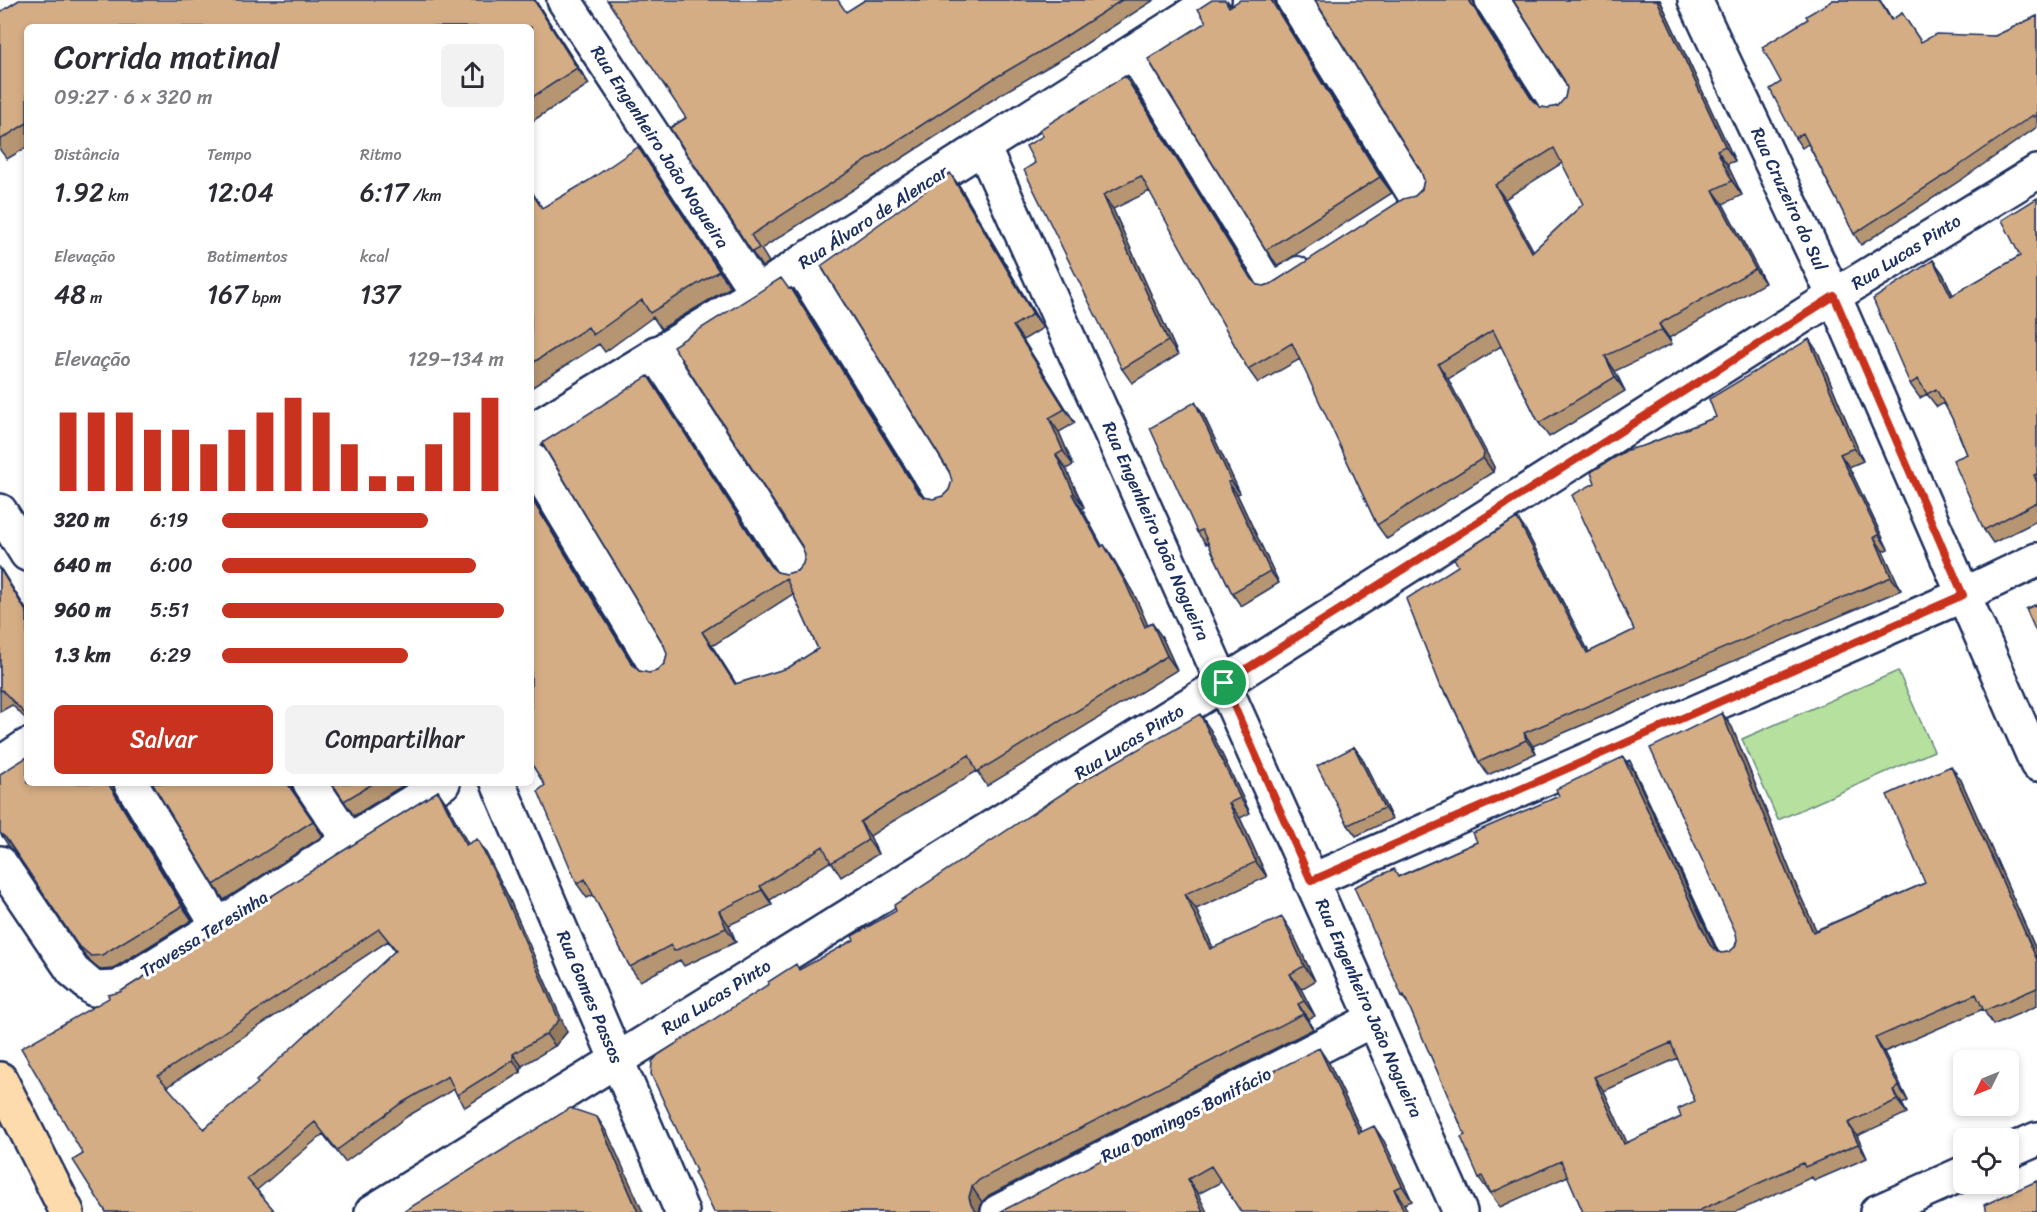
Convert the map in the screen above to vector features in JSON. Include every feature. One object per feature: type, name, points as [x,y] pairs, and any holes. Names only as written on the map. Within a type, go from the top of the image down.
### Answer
[{"type":"main road","points":[[0,1079],[67,1212]]},
{"type":"street","name":"Rua Engenheiro João Nogueira","points":[[564,0],[757,293]]},
{"type":"street","name":"Rua Álvaro de Alencar","points":[[534,429],[757,293],[1214,0]]},
{"type":"street","points":[[1294,0],[1405,201]]},
{"type":"street","points":[[1492,0],[1558,104]]},
{"type":"street","name":"Rua Cruzeiro do Sul","points":[[1695,0],[1834,296],[2037,764]]},
{"type":"street","name":"Rua Engenheiro João Nogueira","points":[[983,147],[1460,1212]]},
{"type":"street","name":"Rua Lucas Pinto","points":[[372,1212],[1224,683],[1834,296],[2037,172]]},
{"type":"street","points":[[799,264],[943,495]]},
{"type":"street","points":[[657,353],[796,570]]},
{"type":"street","points":[[534,464],[658,669]]},
{"type":"street","points":[[0,511],[24,549]]},
{"type":"street","points":[[1311,881],[1963,595],[2037,560]]},
{"type":"street","points":[[0,764],[24,748]]},
{"type":"street","points":[[132,786],[218,926]]},
{"type":"street","points":[[312,786],[349,841]]},
{"type":"street","name":"Travessa Teresinha","points":[[0,862],[73,971],[94,989],[118,988],[438,786]]},
{"type":"street","name":"Rua Gomes Passos","points":[[499,786],[682,1212]]},
{"type":"street","name":"Rua Domingos Bonifácio","points":[[998,1212],[1374,1019]]},
{"type":"street","points":[[2019,1147],[2037,1139]]},
{"type":"street","points":[[1876,1212],[1953,1178]]},
{"type":"lane","points":[[1129,53],[1273,286],[1320,255]]},
{"type":"lane","points":[[1634,739],[1733,953]]},
{"type":"green space","points":[[1898,671],[1934,751],[1778,820],[1742,739]]},
{"type":"building","points":[[19,0],[534,0],[577,68],[534,96],[534,24],[24,24],[24,125],[0,140],[0,12]]},
{"type":"building","points":[[607,0],[838,0],[846,12],[865,0],[1122,0],[993,79],[751,235],[759,248],[752,252],[670,128],[686,118]]},
{"type":"building","points":[[1212,0],[1225,0],[1229,7],[1240,0],[1271,0],[1380,177],[1266,250],[1148,59],[1206,22],[1198,9]]},
{"type":"building","points":[[1315,0],[1469,0],[1532,100],[1540,107],[1549,108],[1558,106],[1565,98],[1567,88],[1513,0],[1657,0],[1725,146],[1717,150],[1732,181],[1713,190],[1755,269],[1659,324],[1662,330],[1605,356],[1615,377],[1539,423],[1493,330],[1438,364],[1484,453],[1483,458],[1377,525],[1292,343],[1248,369],[1141,176],[1103,195],[1168,341],[1122,369],[1024,170],[1035,163],[1026,146],[1043,136],[1039,130],[1125,76],[1251,279],[1257,285],[1264,286],[1271,284],[1403,199],[1415,196],[1422,189],[1424,180],[1421,171]],"holes":[[[1554,148],[1583,204],[1532,252],[1495,185]]]},
{"type":"building","points":[[1833,0],[1879,0],[1891,20],[1902,13],[1921,42],[1936,34],[1995,36],[2037,16],[2037,115],[2034,117],[2033,115],[1854,234],[1803,133],[1795,138],[1770,89],[1781,82],[1762,47],[1808,19],[1806,16]]},
{"type":"building","points":[[638,147],[719,271],[650,313],[642,300],[593,335],[588,327],[534,362],[534,196],[542,208],[588,181]]},
{"type":"building","points":[[950,173],[1033,314],[1013,326],[1065,409],[1049,418],[1063,451],[1056,455],[1074,493],[1072,494],[1101,547],[1104,545],[1126,584],[1145,627],[1152,623],[1167,656],[977,772],[969,755],[880,809],[860,822],[868,840],[831,863],[823,846],[760,886],[762,890],[719,911],[726,928],[674,951],[671,945],[630,967],[585,879],[577,884],[538,791],[545,785],[534,768],[534,503],[632,664],[639,671],[649,673],[657,671],[665,663],[667,654],[664,645],[542,443],[648,376],[770,566],[777,572],[786,574],[797,571],[803,564],[805,555],[802,546],[673,346],[781,278],[789,289],[791,288],[917,491],[924,497],[933,499],[943,496],[949,490],[952,481],[949,471],[821,266]],"holes":[[[786,578],[818,649],[788,668],[735,684],[702,632]]]},
{"type":"building","points":[[2037,198],[2037,474],[2034,475],[2037,483],[2037,502],[1984,530],[1953,460],[1967,454],[1952,418],[1936,389],[1927,394],[1918,379],[1910,384],[1873,299],[1933,260],[1951,296],[2020,256],[2002,220]]},
{"type":"building","points":[[1809,339],[1854,448],[1840,454],[1879,535],[1874,537],[1891,577],[1524,733],[1526,740],[1479,762],[1448,695],[1441,687],[1406,599],[1458,566],[1454,558],[1517,518],[1587,653],[1634,630],[1572,495],[1595,483],[1591,472],[1627,450],[1646,445],[1716,417],[1709,399]]},
{"type":"building","points":[[1195,402],[1231,481],[1228,482],[1270,571],[1232,593],[1202,530],[1197,532],[1150,428]]},
{"type":"building","points":[[0,569],[24,608],[24,713],[2,690],[0,691]]},
{"type":"building","points":[[2037,604],[2037,634],[2026,609]]},
{"type":"building","points":[[1722,713],[1813,932],[1925,883],[1887,795],[1951,766],[2037,960],[2037,988],[1984,1011],[1976,994],[1875,1038],[1899,1087],[1893,1090],[1897,1100],[1848,1123],[1858,1144],[1805,1167],[1803,1163],[1696,1212],[1583,1212],[1561,1161],[1491,1193],[1482,1176],[1479,1178],[1461,1137],[1465,1135],[1354,887],[1394,869],[1398,877],[1477,842],[1473,833],[1559,796],[1556,789],[1623,757],[1710,945],[1721,953],[1729,952],[1735,947],[1736,933],[1650,748]],"holes":[[[1671,1043],[1695,1101],[1678,1109],[1681,1117],[1624,1144],[1594,1077]]]},
{"type":"building","points":[[1200,714],[1240,798],[1229,803],[1256,862],[1185,894],[1210,949],[1282,917],[1304,966],[1290,974],[1304,1001],[1298,1004],[1303,1014],[979,1180],[972,1187],[969,1197],[971,1205],[977,1212],[714,1212],[651,1074],[652,1062],[658,1055],[769,984],[768,982],[796,964],[799,970],[854,940],[852,936],[896,911],[894,905],[1077,784]]},
{"type":"building","points":[[1354,747],[1384,808],[1348,825],[1317,766]]},
{"type":"building","points":[[24,759],[24,786],[110,786],[182,906],[102,955],[91,956],[77,944],[6,838],[0,833],[0,774]]},
{"type":"building","points":[[154,786],[289,786],[313,821],[214,885]]},
{"type":"building","points":[[334,786],[369,786],[344,801]]},
{"type":"building","points":[[438,791],[466,845],[477,839],[501,886],[559,1020],[546,1034],[513,1054],[513,1060],[457,1095],[448,1076],[400,1104],[337,1150],[315,1122],[247,1179],[273,1209],[269,1212],[106,1212],[73,1160],[83,1154],[21,1048],[109,998],[108,995],[120,992]],"holes":[[[379,929],[396,950],[256,1081],[258,1083],[204,1129],[158,1076]]]},
{"type":"building","points":[[1319,1048],[1359,1133],[1374,1126],[1402,1186],[1394,1189],[1404,1212],[1241,1212],[1211,1166],[1188,1179],[1203,1212],[1000,1212]]},
{"type":"building","points":[[570,1108],[597,1117],[638,1212],[403,1212]]},
{"type":"building","points":[[2037,1181],[2037,1212],[1987,1212],[1984,1205],[2008,1194],[2019,1194],[2019,1189]]},
{"type":"route","points":[[1834,296],[1963,595],[1311,881],[1224,683],[1834,296]]}]
